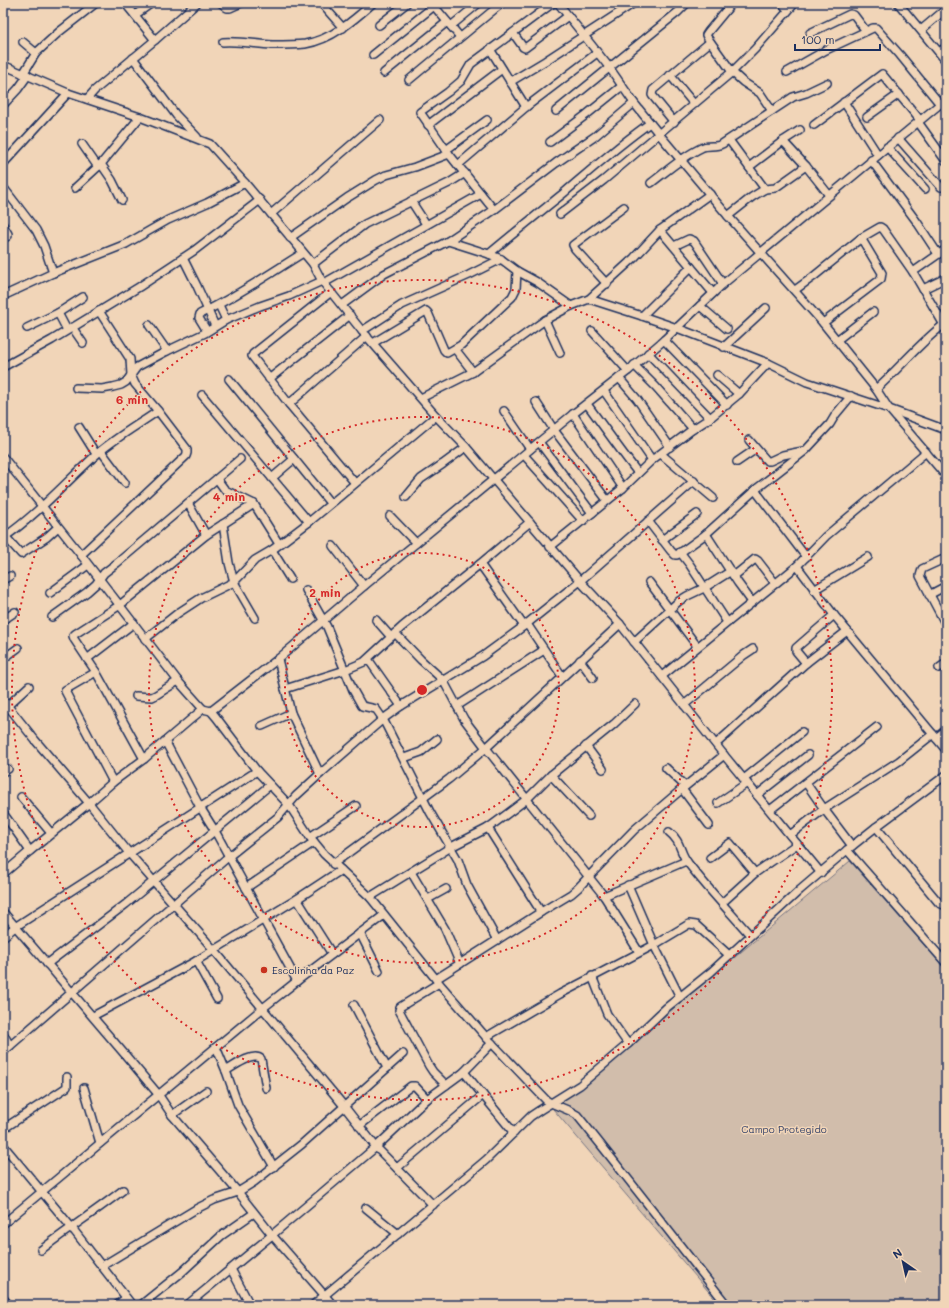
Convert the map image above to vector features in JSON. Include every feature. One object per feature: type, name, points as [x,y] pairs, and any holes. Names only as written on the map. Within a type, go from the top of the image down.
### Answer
[{"type":"street","points":[[3,105],[18,89],[36,53],[59,32],[96,3]]},
{"type":"street","points":[[125,3],[155,40]]},
{"type":"street","points":[[135,15],[152,3]]},
{"type":"street","points":[[87,99],[95,90],[198,3]]},
{"type":"street","points":[[221,3],[227,8],[241,3]]},
{"type":"street","points":[[321,3],[343,28]]},
{"type":"street","points":[[379,24],[407,3]]},
{"type":"street","points":[[384,73],[479,3]]},
{"type":"street","points":[[409,80],[502,3]]},
{"type":"street","points":[[494,210],[448,152],[420,112],[461,81],[471,64],[553,3]]},
{"type":"street","points":[[558,3],[659,134],[728,216],[823,322],[876,388],[889,409],[946,476]]},
{"type":"street","points":[[510,82],[634,3]]},
{"type":"street","points":[[556,111],[683,8],[687,3]]},
{"type":"street","points":[[732,3],[706,35],[732,72],[743,82],[756,89],[772,111]]},
{"type":"street","points":[[782,3],[788,10]]},
{"type":"street","points":[[560,214],[604,180],[732,72],[755,49],[795,3]]},
{"type":"street","points":[[223,42],[237,41],[271,45],[306,44],[321,39],[343,28],[368,4]]},
{"type":"street","points":[[373,55],[434,4],[460,37]]},
{"type":"street","points":[[903,5],[946,61]]},
{"type":"street","points":[[921,30],[946,9]]},
{"type":"street","points":[[810,33],[850,14],[854,15],[866,31]]},
{"type":"street","points":[[513,33],[525,48],[568,16]]},
{"type":"street","points":[[787,72],[826,50],[873,28],[878,30],[940,104]]},
{"type":"street","points":[[23,42],[36,53]]},
{"type":"street","points":[[674,122],[652,95],[652,92],[710,42]]},
{"type":"street","points":[[939,52],[946,47]]},
{"type":"street","points":[[490,50],[526,107]]},
{"type":"street","points":[[458,165],[526,107],[597,52]]},
{"type":"street","points":[[133,58],[176,114],[199,139]]},
{"type":"street","points":[[3,65],[68,93],[140,117],[210,144],[260,200],[312,264],[323,282],[365,334],[436,416],[466,447],[580,581],[620,624],[745,781],[822,873]]},
{"type":"street","points":[[428,125],[502,69]]},
{"type":"street","points":[[814,125],[880,74],[884,75],[899,94],[945,157]]},
{"type":"street","points":[[670,75],[694,104]]},
{"type":"street","points":[[651,183],[681,160],[701,148],[705,146],[717,147],[730,140],[793,97],[806,94],[827,83]]},
{"type":"street","points":[[550,142],[622,86]]},
{"type":"street","points":[[3,164],[68,93]]},
{"type":"street","points":[[867,117],[899,94]]},
{"type":"street","points":[[211,711],[278,659],[416,543],[494,481],[530,449],[604,391],[664,340],[723,284],[946,99]]},
{"type":"street","points":[[844,102],[878,155]]},
{"type":"street","points":[[342,305],[384,274],[448,242],[594,137],[634,103]]},
{"type":"street","points":[[75,188],[99,166],[140,117]]},
{"type":"street","points":[[271,214],[380,120]]},
{"type":"street","points":[[290,238],[323,214],[376,180],[386,175],[414,167],[448,152],[487,120]]},
{"type":"street","points":[[489,254],[616,148],[650,123]]},
{"type":"street","points":[[749,167],[783,140],[800,130]]},
{"type":"street","points":[[898,138],[941,187]]},
{"type":"street","points":[[730,140],[766,189]]},
{"type":"street","points":[[783,140],[829,195]]},
{"type":"street","points":[[82,144],[112,180],[122,200]]},
{"type":"street","points":[[887,147],[925,189]]},
{"type":"street","points":[[871,160],[917,222],[938,254]]},
{"type":"street","points":[[728,216],[752,197],[766,189],[775,188],[806,166]]},
{"type":"street","points":[[312,264],[365,224],[449,184],[465,173]]},
{"type":"street","points":[[3,296],[54,273],[126,244],[168,220],[207,203],[245,183]]},
{"type":"street","points":[[3,187],[36,230],[44,246],[54,273]]},
{"type":"street","points":[[76,388],[113,388],[126,382],[137,367],[167,351],[226,320],[323,282],[481,194]]},
{"type":"street","points":[[421,398],[473,372],[545,320],[571,306],[589,299],[634,258],[660,230],[710,194]]},
{"type":"street","points":[[3,367],[129,293],[183,258],[233,222],[260,200]]},
{"type":"street","points":[[411,201],[426,224]]},
{"type":"street","points":[[606,284],[574,249],[573,244],[624,207]]},
{"type":"street","points":[[3,225],[8,234],[8,236],[3,239]]},
{"type":"street","points":[[795,290],[861,238],[876,228],[883,228],[913,272],[945,324],[929,337],[889,378],[876,388]]},
{"type":"street","points":[[660,230],[713,293]]},
{"type":"street","points":[[823,322],[881,280],[882,273],[861,238]]},
{"type":"street","points":[[674,246],[689,239],[694,241],[723,284]]},
{"type":"street","points":[[448,242],[501,259],[571,306]]},
{"type":"street","points":[[913,272],[946,249]]},
{"type":"street","points":[[207,331],[199,316],[303,253]]},
{"type":"street","points":[[183,258],[215,326]]},
{"type":"street","points":[[289,404],[365,334],[402,305],[463,278],[501,259]]},
{"type":"street","points":[[642,316],[691,267]]},
{"type":"street","points":[[373,343],[426,311],[446,353],[455,349],[512,297],[516,289],[517,271]]},
{"type":"street","points":[[923,289],[946,278]]},
{"type":"street","points":[[331,292],[253,354],[254,359],[269,379],[355,483]]},
{"type":"street","points":[[27,328],[58,313],[83,297]]},
{"type":"street","points":[[589,299],[677,328],[768,363],[807,382],[889,409],[946,430]]},
{"type":"street","points":[[220,304],[226,320]]},
{"type":"street","points":[[700,306],[727,328]]},
{"type":"street","points":[[724,347],[766,308]]},
{"type":"street","points":[[81,555],[186,456],[187,453],[187,449],[138,388],[131,375],[130,359],[98,311]]},
{"type":"street","points":[[837,340],[873,312]]},
{"type":"street","points":[[58,313],[83,343]]},
{"type":"street","points":[[269,379],[350,315]]},
{"type":"street","points":[[545,320],[560,353]]},
{"type":"street","points":[[149,324],[167,351]]},
{"type":"street","points":[[592,331],[628,371]]},
{"type":"street","points":[[664,340],[727,405]]},
{"type":"street","points":[[455,349],[473,372]]},
{"type":"street","points":[[648,353],[710,418]]},
{"type":"street","points":[[550,546],[623,488],[652,460],[727,405],[768,363]]},
{"type":"street","points":[[634,365],[656,387],[693,429]]},
{"type":"street","points":[[717,375],[739,394]]},
{"type":"street","points":[[619,378],[637,399],[670,447]]},
{"type":"street","points":[[229,379],[330,503]]},
{"type":"street","points":[[604,391],[652,460]]},
{"type":"street","points":[[202,395],[309,522]]},
{"type":"street","points":[[648,521],[675,555],[680,552],[706,534],[755,490],[806,450],[830,424],[851,396]]},
{"type":"street","points":[[536,402],[554,430],[607,500]]},
{"type":"street","points":[[587,404],[638,473]]},
{"type":"street","points":[[58,527],[47,537],[21,554],[4,537],[42,507],[99,453],[158,411]]},
{"type":"street","points":[[504,411],[530,449]]},
{"type":"street","points":[[573,414],[623,488]]},
{"type":"street","points":[[145,638],[201,598],[234,582],[255,560],[272,550],[309,522],[436,416]]},
{"type":"street","points":[[79,427],[125,483]]},
{"type":"street","points":[[749,440],[767,461],[783,455],[806,450]]},
{"type":"street","points":[[539,442],[592,513]]},
{"type":"street","points":[[406,497],[421,479],[466,447]]},
{"type":"street","points":[[737,462],[756,448]]},
{"type":"street","points":[[662,676],[797,566],[826,536],[926,452]]},
{"type":"street","points":[[661,454],[713,498]]},
{"type":"street","points":[[524,455],[583,521]]},
{"type":"street","points":[[3,457],[120,604],[178,681],[203,709],[211,711],[257,771],[289,805],[312,839],[333,864],[370,897],[438,981],[486,1037],[540,1094],[551,1103],[577,1115],[727,1305]]},
{"type":"street","points":[[52,617],[87,592],[107,570],[240,459]]},
{"type":"street","points":[[272,478],[294,459]]},
{"type":"street","points":[[217,479],[225,490],[254,504],[279,544]]},
{"type":"street","points":[[3,1052],[228,857],[278,817],[296,796],[383,719],[401,706],[483,656],[525,625],[580,581],[694,481]]},
{"type":"street","points":[[755,490],[806,557]]},
{"type":"street","points":[[188,503],[206,535]]},
{"type":"street","points":[[144,758],[96,672],[73,636],[120,604],[206,535],[254,504]]},
{"type":"street","points":[[662,540],[697,514]]},
{"type":"street","points":[[390,516],[416,543]]},
{"type":"street","points":[[285,689],[345,670],[368,659],[393,635],[530,522]]},
{"type":"street","points":[[222,524],[234,582],[255,618]]},
{"type":"street","points":[[706,534],[752,602]]},
{"type":"street","points":[[333,546],[364,586]]},
{"type":"street","points":[[272,550],[290,579]]},
{"type":"street","points":[[680,552],[727,622]]},
{"type":"street","points":[[814,590],[868,557]]},
{"type":"street","points":[[946,558],[925,567],[920,572],[920,576],[929,595],[946,625]]},
{"type":"street","points":[[634,642],[687,596],[732,574],[755,559],[775,583]]},
{"type":"street","points":[[480,564],[562,676]]},
{"type":"street","points":[[50,593],[88,565]]},
{"type":"street","points":[[797,566],[834,615],[946,750]]},
{"type":"street","points":[[3,580],[10,576]]},
{"type":"street","points":[[649,582],[697,646]]},
{"type":"street","points":[[929,595],[946,586]]},
{"type":"street","points":[[306,590],[323,620],[353,690],[362,706],[376,709],[383,719],[404,758],[422,798],[460,864],[468,885],[497,940]]},
{"type":"street","points":[[3,620],[15,612]]},
{"type":"street","points":[[806,663],[798,655],[796,648],[834,615]]},
{"type":"street","points":[[376,620],[443,680],[464,719],[604,896],[639,952]]},
{"type":"street","points":[[87,658],[134,623]]},
{"type":"street","points":[[333,864],[449,779],[486,748],[562,676],[620,624]]},
{"type":"street","points":[[716,744],[806,663],[847,631]]},
{"type":"street","points":[[3,659],[18,648]]},
{"type":"street","points":[[684,705],[753,649]]},
{"type":"street","points":[[457,706],[544,650]]},
{"type":"street","points":[[278,659],[291,713],[320,774]]},
{"type":"street","points":[[368,659],[401,706]]},
{"type":"street","points":[[580,660],[593,678]]},
{"type":"street","points":[[939,668],[946,663]]},
{"type":"street","points":[[96,672],[65,690],[65,692],[113,782]]},
{"type":"street","points":[[136,696],[152,697],[178,681]]},
{"type":"street","points":[[5,708],[29,686]]},
{"type":"street","points":[[3,700],[5,708],[35,740],[129,853],[214,950],[344,1106],[376,1147],[433,1205]]},
{"type":"street","points":[[370,897],[451,847],[488,828],[527,799],[551,775],[614,724],[635,704]]},
{"type":"street","points":[[3,874],[203,709]]},
{"type":"street","points":[[262,726],[291,713]]},
{"type":"street","points":[[770,810],[877,727]]},
{"type":"street","points":[[790,835],[824,810],[899,761],[934,736],[946,730]]},
{"type":"street","points":[[718,804],[802,732]]},
{"type":"street","points":[[404,758],[421,752],[437,739]]},
{"type":"street","points":[[165,741],[297,981]]},
{"type":"street","points":[[586,746],[603,769]]},
{"type":"street","points":[[446,1085],[429,1066],[399,1009],[460,964],[571,894],[634,830],[724,755]]},
{"type":"street","points":[[757,795],[808,755]]},
{"type":"street","points":[[666,768],[684,787],[710,825]]},
{"type":"street","points":[[3,937],[15,927],[257,771]]},
{"type":"street","points":[[551,775],[589,816]]},
{"type":"street","points":[[314,1305],[486,1160],[531,1116],[580,1085],[680,997],[711,972],[800,890],[850,848],[946,775]]},
{"type":"street","points":[[806,783],[850,848],[945,959]]},
{"type":"street","points":[[47,964],[126,904],[270,785]]},
{"type":"street","points":[[20,797],[51,833]]},
{"type":"street","points":[[246,888],[356,806]]},
{"type":"street","points":[[3,813],[30,851]]},
{"type":"street","points":[[876,827],[939,903],[946,906]]},
{"type":"street","points":[[488,828],[541,912]]},
{"type":"street","points":[[669,832],[680,844],[686,861],[750,935]]},
{"type":"street","points":[[710,858],[730,843],[755,873]]},
{"type":"street","points":[[722,903],[755,873],[797,844]]},
{"type":"street","points":[[604,896],[686,861]]},
{"type":"street","points":[[93,1016],[214,950],[341,870]]},
{"type":"street","points":[[411,872],[445,929],[460,964]]},
{"type":"street","points":[[628,886],[654,945],[680,997]]},
{"type":"street","points":[[428,899],[446,889]]},
{"type":"street","points":[[297,899],[332,954]]},
{"type":"street","points":[[3,912],[158,1094],[172,1115],[238,1192],[272,1236],[333,1305]]},
{"type":"street","points":[[3,1224],[263,1008],[384,915]]},
{"type":"street","points":[[486,1037],[592,976],[654,945],[687,924],[696,925],[729,955]]},
{"type":"street","points":[[360,933],[378,971]]},
{"type":"street","points":[[196,960],[217,999]]},
{"type":"street","points":[[592,976],[606,1014],[628,1044]]},
{"type":"street","points":[[354,1005],[387,1068]]},
{"type":"street","points":[[3,1033],[10,1046]]},
{"type":"street","points":[[187,1305],[272,1236],[376,1147],[427,1100],[464,1072],[492,1043]]},
{"type":"street","points":[[216,1047],[240,1108],[274,1166]]},
{"type":"street","points":[[102,1266],[196,1209],[214,1200],[238,1192],[254,1182],[403,1054]]},
{"type":"street","points":[[226,1071],[254,1056],[258,1056],[260,1059],[266,1088]]},
{"type":"street","points":[[464,1072],[514,1133]]},
{"type":"street","points":[[3,1129],[67,1087],[67,1077]]},
{"type":"street","points":[[360,1126],[411,1086],[415,1086],[427,1100]]},
{"type":"street","points":[[84,1088],[100,1143]]},
{"type":"street","points":[[172,1115],[206,1091]]},
{"type":"street","points":[[397,1168],[482,1095]]},
{"type":"street","points":[[3,1145],[72,1228],[132,1305]]},
{"type":"street","points":[[41,1250],[122,1190]]},
{"type":"street","points":[[366,1208],[398,1234]]},
{"type":"street","points":[[141,1305],[182,1272],[221,1236],[254,1213]]},
{"type":"street","points":[[232,1269],[250,1305]]},
{"type":"street","points":[[3,1298],[9,1305]]},
{"type":"street","points":[[117,1305],[126,1298]]},
{"type":"green space","name":"Campo Protegido","points":[[850,861],[946,970],[946,1305],[720,1305],[553,1109]]},
{"type":"place","name":"Escolinha da Paz","points":[[264,970]]}]
